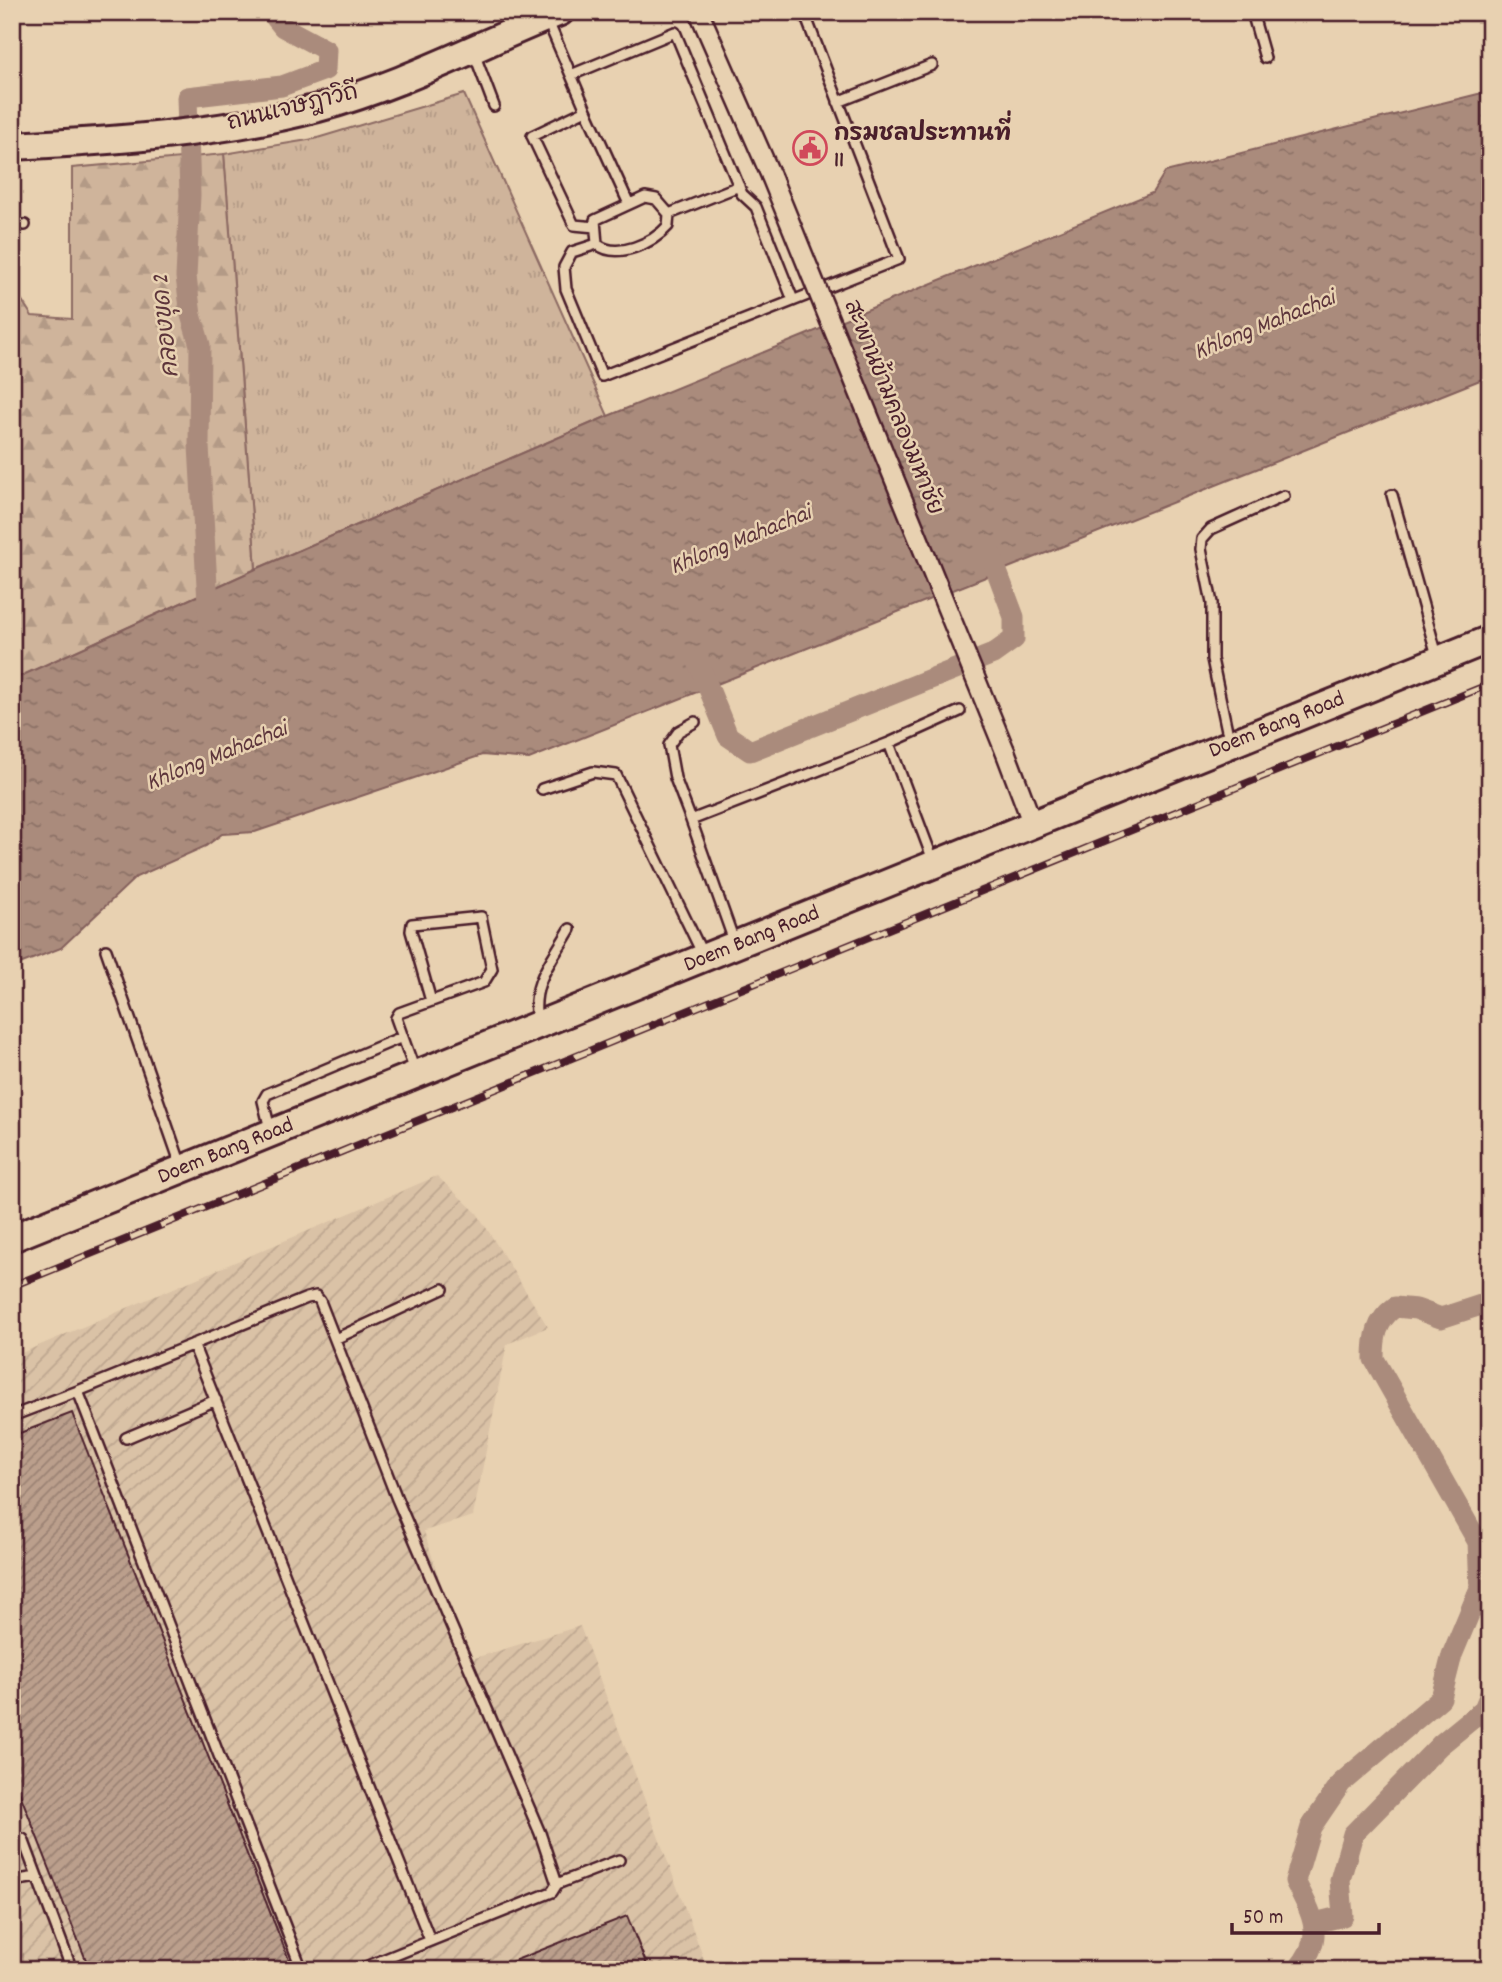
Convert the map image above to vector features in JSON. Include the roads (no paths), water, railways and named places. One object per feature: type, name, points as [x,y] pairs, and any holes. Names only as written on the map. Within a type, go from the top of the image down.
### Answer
[{"type":"street","name":"สะพานข้ามคลองมหาชัย","points":[[699,12],[771,176],[1033,825]]},
{"type":"street","name":"ถนนเจษฎาวิถี","points":[[12,146],[209,129],[275,118],[363,93],[553,15]]},
{"type":"street","name":"Doem Bang Road","points":[[12,1238],[1490,639]]},
{"type":"lane","points":[[597,244],[572,252],[564,267],[566,289],[602,376],[899,258],[804,12]]},
{"type":"lane","points":[[1252,12],[1265,58]]},
{"type":"lane","points":[[553,15],[571,75],[629,204]]},
{"type":"lane","points":[[571,75],[674,32],[739,186],[756,207],[793,300]]},
{"type":"lane","points":[[472,48],[494,106]]},
{"type":"lane","points":[[838,102],[932,65]]},
{"type":"lane","points":[[586,110],[532,136],[574,225],[595,227]]},
{"type":"lane","points":[[669,214],[739,186]]},
{"type":"lane","points":[[645,197],[656,199],[669,214],[668,226],[659,236],[619,252],[606,251],[597,244],[595,220],[629,204],[645,197]]},
{"type":"lane","points":[[12,224],[26,225]]},
{"type":"lane","points":[[1392,495],[1438,660]]},
{"type":"lane","points":[[1231,745],[1212,659],[1212,603],[1200,549],[1202,539],[1211,529],[1284,496]]},
{"type":"lane","points":[[691,820],[889,743],[960,711]]},
{"type":"lane","points":[[695,722],[679,731],[669,746],[675,778],[736,946]]},
{"type":"lane","points":[[889,743],[935,865]]},
{"type":"lane","points":[[542,789],[593,772],[616,775],[705,959]]},
{"type":"lane","points":[[417,1075],[396,1018],[399,1013],[484,982],[491,976],[492,969],[481,917],[412,924],[411,931],[431,1001]]},
{"type":"lane","points":[[538,1026],[534,1003],[537,989],[570,929]]},
{"type":"lane","points":[[106,950],[183,1169]]},
{"type":"lane","points":[[272,1134],[263,1101],[267,1094],[402,1037]]},
{"type":"lane","points":[[335,1339],[443,1289]]},
{"type":"lane","points":[[12,1416],[316,1296],[397,1499],[540,1833],[557,1884]]},
{"type":"lane","points":[[193,1344],[430,1940]]},
{"type":"lane","points":[[78,1391],[302,1970]]},
{"type":"lane","points":[[126,1438],[216,1400]]},
{"type":"lane","points":[[23,1839],[72,1970]]},
{"type":"lane","points":[[358,1970],[552,1892],[557,1884],[619,1860]]},
{"type":"lane","points":[[12,1881],[37,1877]]},
{"type":"water","name":"Khlong Mahachai","points":[[1490,91],[1490,376],[529,759],[482,755],[255,832],[222,834],[206,846],[136,877],[61,948],[12,967],[12,680],[256,569],[608,416],[1152,193],[1165,172]]},
{"type":"waterway","name":"คลองขุด 2","points":[[209,620],[199,446],[200,345],[191,315],[186,277],[190,195],[187,97],[282,86],[325,70],[326,50],[283,27],[271,12]]},
{"type":"waterway","points":[[698,662],[728,736],[750,751],[993,654],[1014,639],[1014,617],[987,545]]},
{"type":"waterway","points":[[1490,1302],[1441,1318],[1416,1309],[1395,1307],[1377,1330],[1374,1359],[1478,1542],[1480,1588],[1490,1615]]},
{"type":"waterway","points":[[1297,1970],[1312,1947],[1314,1936],[1311,1915],[1295,1881],[1311,1827],[1341,1783],[1441,1698],[1452,1655],[1480,1588]]},
{"type":"waterway","points":[[1315,1923],[1343,1916],[1340,1880],[1353,1834],[1440,1745],[1484,1709],[1490,1694]]},
{"type":"railway","points":[[12,1286],[1490,684]]},
{"type":"place","name":"กรมชลประทานที่ 11","points":[[810,148]]}]
